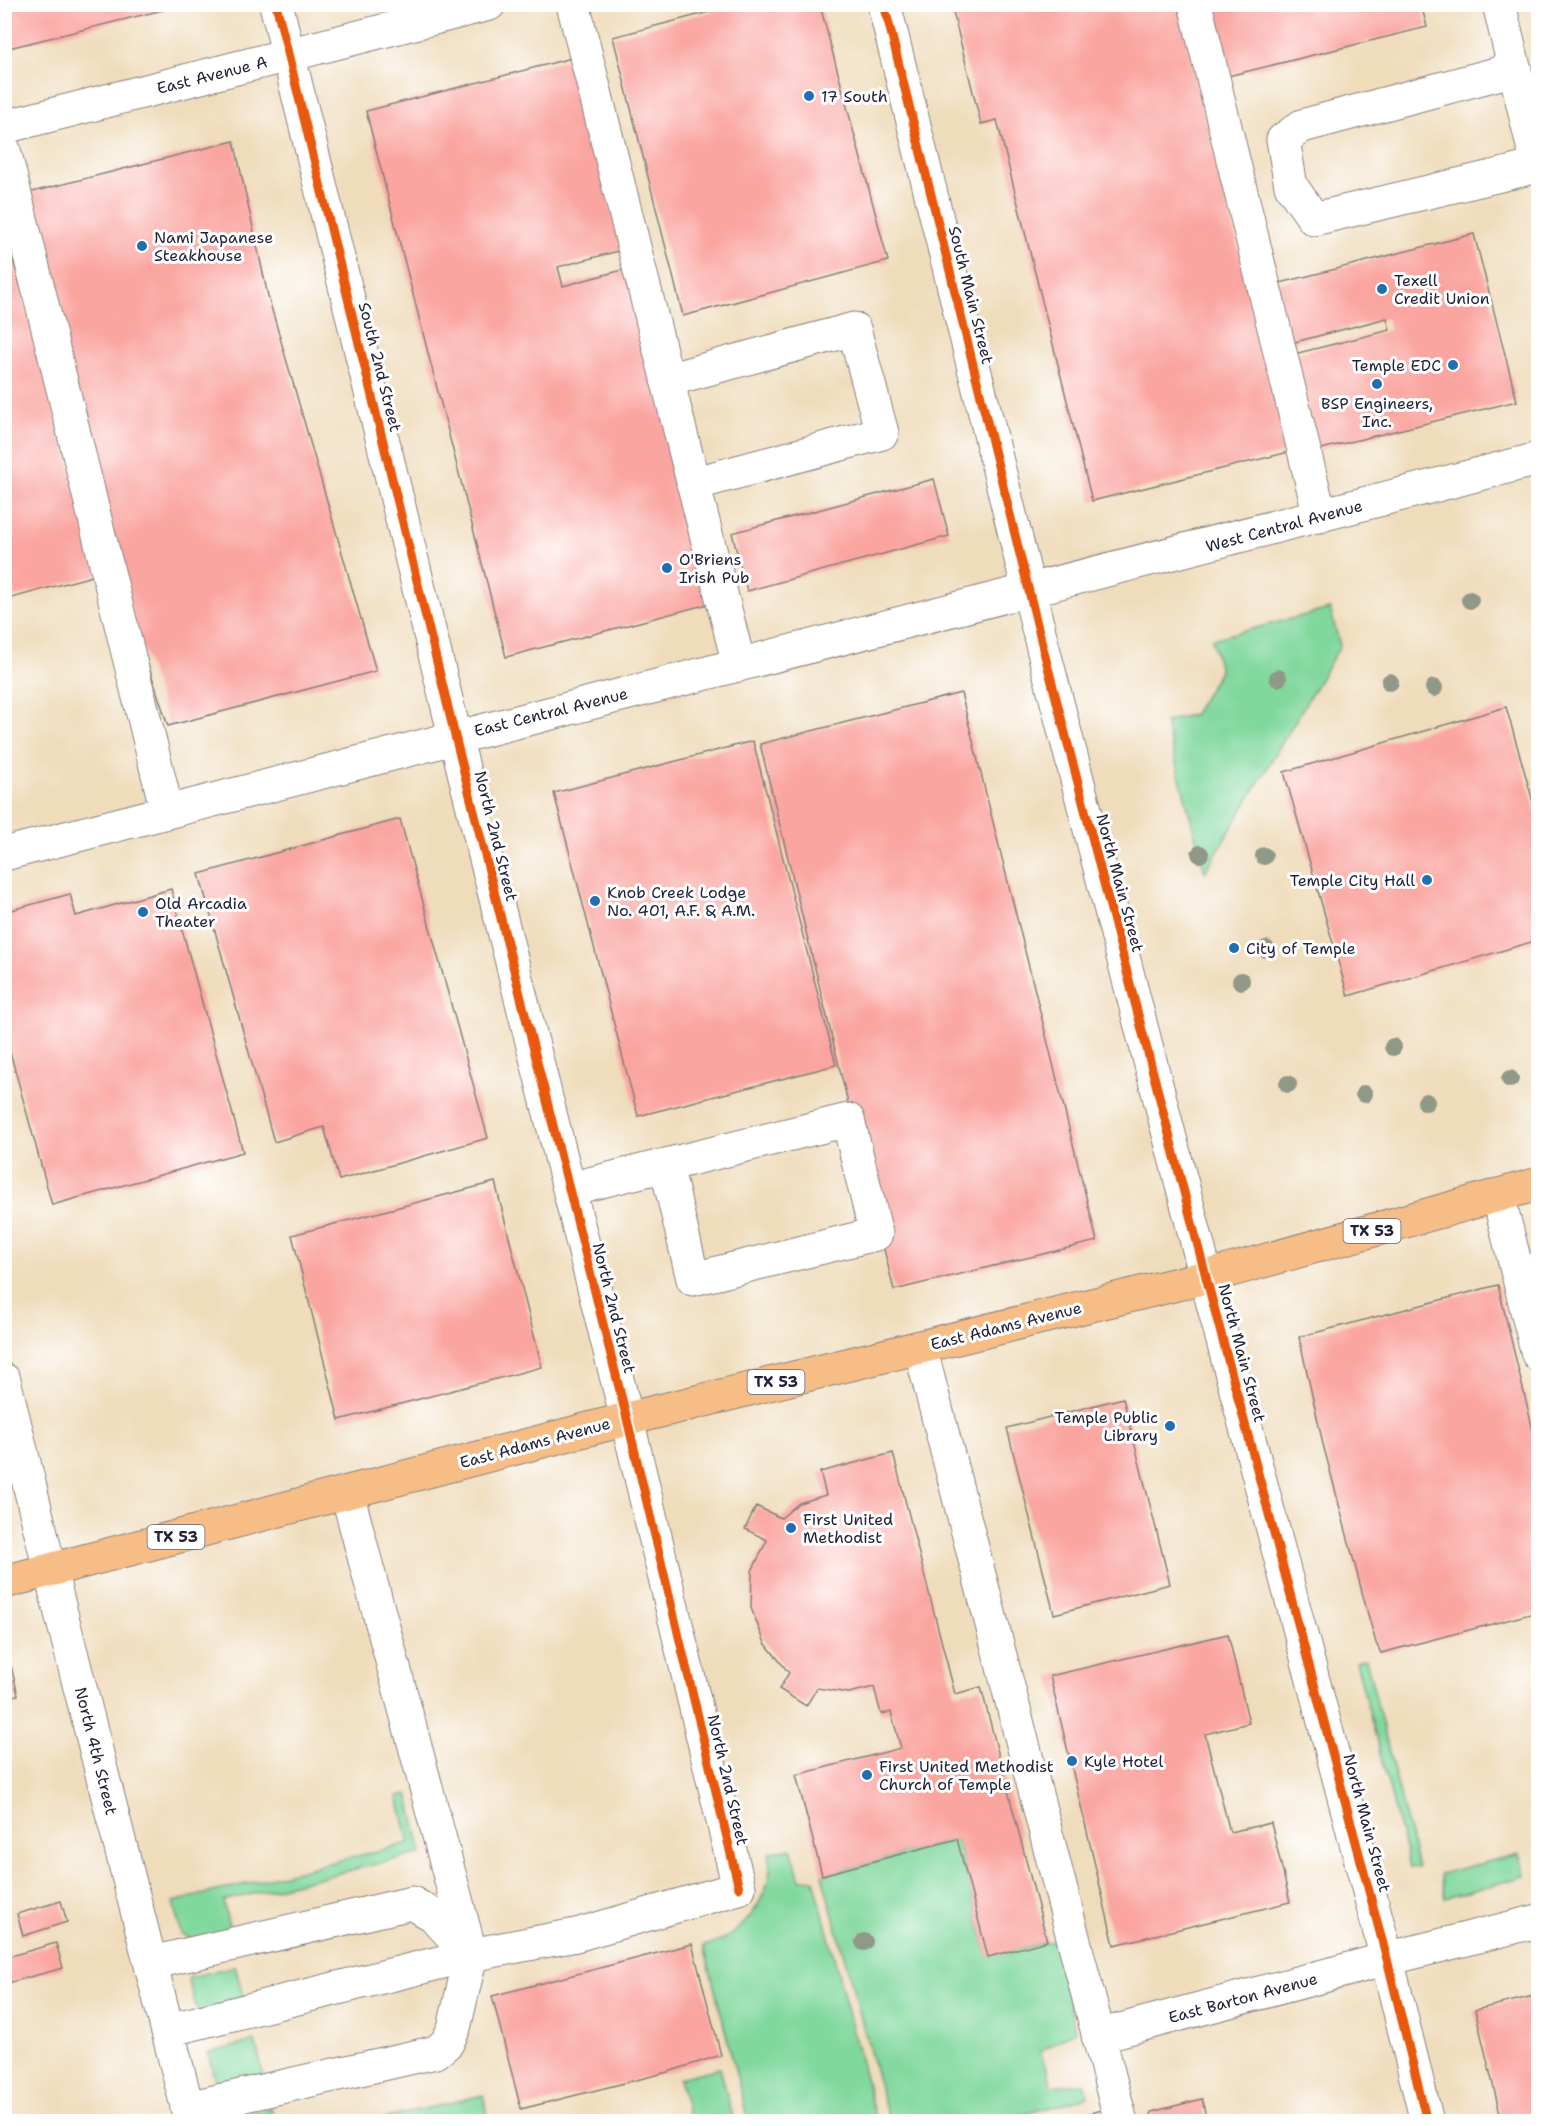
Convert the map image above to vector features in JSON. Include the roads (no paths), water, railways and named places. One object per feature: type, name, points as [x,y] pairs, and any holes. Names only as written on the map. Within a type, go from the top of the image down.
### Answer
[{"type":"main road","name":"TX 53","points":[[1206,1277],[1538,1184]]},
{"type":"main road","name":"East Adams Avenue","points":[[4,1582],[627,1419],[1206,1277]]},
{"type":"street","name":"South 2nd Street","points":[[276,4],[455,736]]},
{"type":"street","name":"East Avenue A","points":[[4,127],[489,4]]},
{"type":"street","points":[[573,4],[739,665]]},
{"type":"street","name":"South Main Street","points":[[884,4],[1029,592]]},
{"type":"street","points":[[1195,4],[1320,516]]},
{"type":"street","points":[[1499,4],[1537,154],[1314,219],[1291,186],[1282,140],[1302,126],[1515,69]]},
{"type":"street","points":[[4,150],[167,811]]},
{"type":"street","points":[[668,380],[854,330],[882,433],[693,484]]},
{"type":"street","name":"West Central Avenue","points":[[1029,592],[1539,459]]},
{"type":"street","name":"East Central Avenue","points":[[4,854],[455,736],[1029,592]]},
{"type":"street","name":"North Main Street","points":[[1029,592],[1206,1277],[1387,1959],[1427,2121]]},
{"type":"street","name":"North 2nd Street","points":[[455,736],[627,1419],[739,1888],[576,1935],[471,1955]]},
{"type":"street","points":[[569,1189],[666,1165],[848,1120],[876,1234],[693,1279],[666,1165]]},
{"type":"street","points":[[1498,1195],[1539,1354]]},
{"type":"street","points":[[920,1347],[1121,2121]]},
{"type":"street","name":"North 4th Street","points":[[4,1380],[189,2115]]},
{"type":"street","points":[[189,2115],[436,2052],[447,2043],[454,2028],[471,1955],[347,1493]]},
{"type":"street","points":[[151,1963],[412,1904],[433,1915],[471,1955]]},
{"type":"street","name":"East Barton Avenue","points":[[1098,2036],[1539,1921]]},
{"type":"street","points":[[168,2030],[471,1955]]},
{"type":"place","name":"17 South","points":[[809,96]]},
{"type":"place","name":"Nami Japanese Steakhouse","points":[[142,246]]},
{"type":"place","name":"Texell Credit Union","points":[[1382,289]]},
{"type":"place","name":"Temple EDC","points":[[1453,365]]},
{"type":"place","name":"BSP Engineers, Inc.","points":[[1377,384]]},
{"type":"place","name":"O'Briens Irish Pub","points":[[667,568]]},
{"type":"place","name":"Temple City Hall","points":[[1427,880]]},
{"type":"place","name":"Knob Creek Lodge No. 401, A.F. & A.M.","points":[[595,901]]},
{"type":"place","name":"Old Arcadia Theater","points":[[143,912]]},
{"type":"place","name":"City of Temple","points":[[1234,948]]},
{"type":"place","name":"Temple Public Library","points":[[1170,1426]]},
{"type":"place","name":"First United Methodist","points":[[791,1528]]},
{"type":"place","name":"Kyle Hotel","points":[[1072,1761]]},
{"type":"place","name":"First United Methodist Church of Temple","points":[[867,1775]]}]
